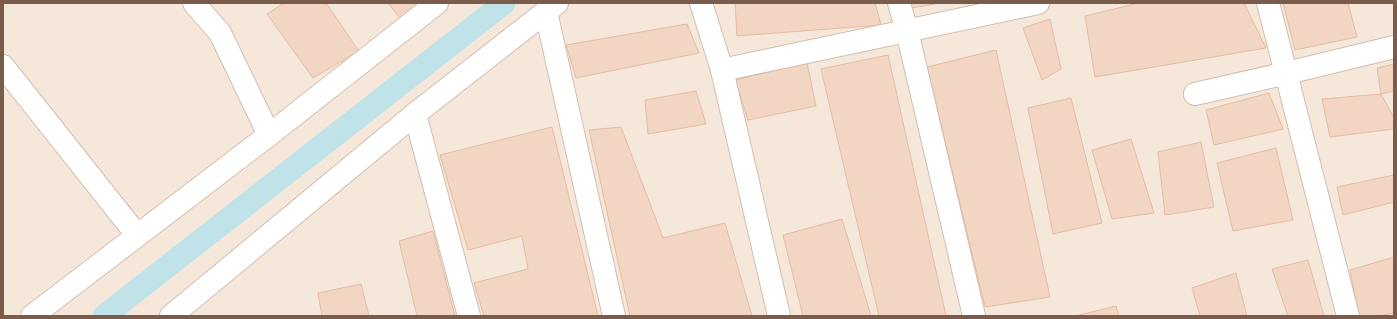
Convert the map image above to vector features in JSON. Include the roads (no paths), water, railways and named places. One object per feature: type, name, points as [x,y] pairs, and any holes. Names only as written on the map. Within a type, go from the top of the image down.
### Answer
[{"type":"street","points":[[194,3],[220,33],[269,136]]},
{"type":"street","points":[[32,316],[269,136],[437,3]]},
{"type":"street","points":[[701,3],[722,70],[779,316]]},
{"type":"street","points":[[899,3],[907,31],[974,316]]},
{"type":"street","points":[[722,70],[1038,3]]},
{"type":"street","points":[[1268,3],[1348,316]]},
{"type":"street","points":[[171,316],[415,114],[551,7],[614,316]]},
{"type":"street","points":[[1195,94],[1394,47]]},
{"type":"street","points":[[3,66],[137,235]]},
{"type":"street","points":[[415,114],[470,316]]},
{"type":"waterway","points":[[104,316],[504,3]]}]
